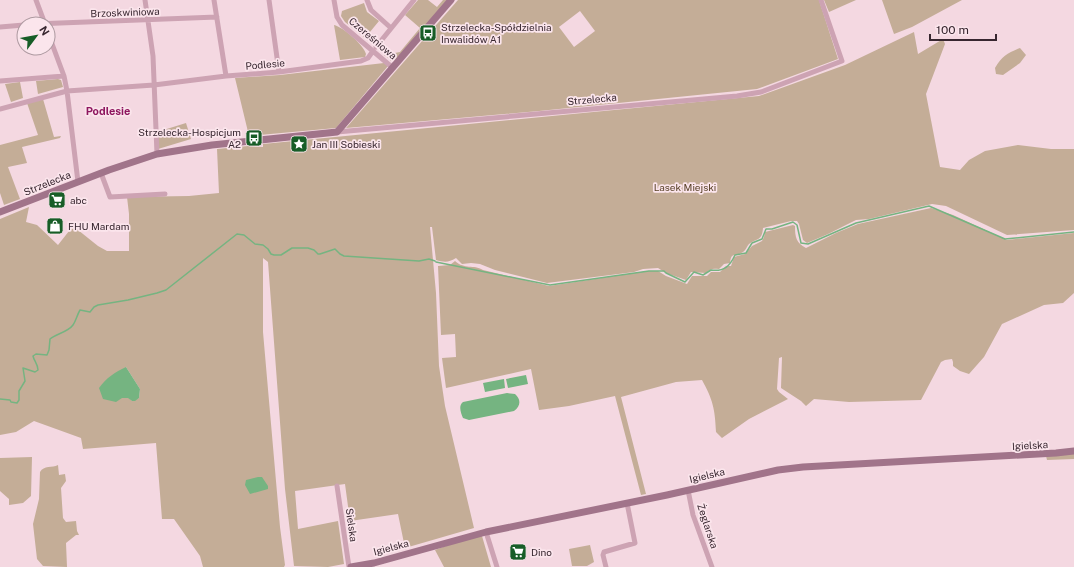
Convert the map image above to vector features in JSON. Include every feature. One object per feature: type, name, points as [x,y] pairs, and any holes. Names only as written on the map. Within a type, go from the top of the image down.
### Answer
[{"type":"street","points":[[36,0],[42,16]]},
{"type":"street","points":[[145,0],[153,56],[157,154]]},
{"type":"street","points":[[214,0],[226,76]]},
{"type":"street","points":[[269,0],[280,72]]},
{"type":"street","name":"Czereśniowa","points":[[334,0],[339,21],[374,49],[394,68]]},
{"type":"street","points":[[367,0],[371,10],[391,28]]},
{"type":"street","name":"Podlesie","points":[[0,109],[67,91],[154,85],[226,76],[280,72],[361,61],[368,58],[414,0]]},
{"type":"street","points":[[337,132],[452,0]]},
{"type":"street","name":"Strzelecka","points":[[0,212],[131,162],[180,149],[337,132],[677,102],[761,92],[842,61],[821,0]]},
{"type":"street","name":"Brzoskwiniowa","points":[[56,24],[217,17]]},
{"type":"street","points":[[0,27],[16,26]]},
{"type":"street","points":[[56,54],[64,76],[67,91],[78,182]]},
{"type":"street","points":[[0,81],[64,76]]},
{"type":"street","points":[[101,173],[110,197],[165,194]]},
{"type":"street","name":"Igielska","points":[[350,567],[368,565],[486,532],[791,468],[1048,454],[1074,451]]},
{"type":"street","name":"Sielska","points":[[337,486],[350,567]]},
{"type":"street","name":"Żeglarska","points":[[688,490],[693,516],[712,567]]},
{"type":"street","points":[[606,567],[603,555],[604,552],[635,543],[626,503]]},
{"type":"street","points":[[486,532],[497,567]]},
{"type":"green space","points":[[418,0],[428,0],[437,7],[443,0],[449,0],[395,61],[390,61],[391,60],[384,55],[400,52],[420,28],[405,15]]},
{"type":"green space","points":[[458,0],[819,0],[838,59],[757,89],[539,111],[346,128]],"holes":[[[580,11],[595,31],[574,47],[559,27]]]},
{"type":"green space","points":[[824,0],[856,0],[829,12]]},
{"type":"green space","points":[[882,0],[962,0],[912,27],[894,34]]},
{"type":"green space","points":[[364,3],[367,12],[379,21],[365,38],[345,22],[341,16],[342,11]]},
{"type":"green space","points":[[334,25],[343,29],[357,41],[366,54],[365,57],[340,60]]},
{"type":"green space","name":"Lasek Miejski","points":[[914,32],[918,54],[943,39],[945,44],[926,94],[940,167],[960,170],[969,160],[985,151],[1018,145],[1051,149],[1074,149],[1074,230],[1007,235],[946,206],[932,204],[869,219],[856,220],[807,243],[803,240],[797,221],[791,221],[763,228],[762,235],[759,239],[749,244],[743,252],[731,257],[730,263],[724,264],[719,269],[711,269],[706,273],[691,272],[686,280],[666,273],[658,268],[547,283],[495,270],[480,264],[462,264],[456,258],[446,262],[436,260],[432,227],[430,227],[436,293],[439,366],[445,406],[474,528],[405,548],[398,514],[350,521],[345,484],[295,491],[298,529],[338,521],[344,564],[328,567],[294,566],[285,489],[268,262],[263,258],[263,332],[284,567],[203,567],[200,556],[174,519],[162,519],[156,443],[83,449],[81,438],[34,421],[16,432],[0,435],[0,219],[29,207],[26,222],[37,225],[58,245],[73,226],[98,246],[107,251],[129,251],[129,214],[127,197],[189,196],[219,193],[217,149],[248,146],[263,147],[263,144],[759,96],[845,65]],"holes":[[[126,367],[140,389],[139,398],[132,401],[128,397],[122,398]]]},
{"type":"green space","points":[[1020,48],[1026,55],[1020,63],[1003,75],[996,74],[995,68],[1000,61],[1009,53]]},
{"type":"green space","points":[[384,63],[388,66],[336,128],[249,136],[235,78],[280,75]]},
{"type":"green space","points":[[61,80],[63,87],[38,94],[36,81]]},
{"type":"green space","points":[[20,82],[23,98],[11,102],[5,84]]},
{"type":"green space","points":[[43,99],[54,137],[61,136],[60,138],[22,147],[27,163],[8,167],[20,199],[4,205],[0,193],[0,145],[38,135],[27,103]]},
{"type":"green space","points":[[186,123],[191,139],[158,149],[157,132]]},
{"type":"green space","points":[[931,208],[953,215],[1007,240],[1074,233],[1074,293],[1063,303],[1044,305],[1002,324],[984,357],[969,374],[960,371],[953,366],[952,359],[941,362],[921,400],[849,402],[814,399],[806,406],[781,388],[782,357],[779,358],[777,389],[788,399],[749,419],[722,438],[716,432],[713,405],[702,380],[676,382],[621,397],[646,494],[641,495],[615,396],[569,406],[539,410],[531,369],[446,388],[442,358],[456,357],[455,334],[441,335],[438,266],[450,265],[455,261],[462,265],[476,267],[549,286],[648,271],[658,271],[666,276],[687,284],[692,276],[707,276],[711,272],[720,272],[726,266],[731,266],[734,257],[745,254],[752,246],[762,241],[765,232],[793,225],[795,226],[798,242],[806,248],[858,224]]},
{"type":"green space","points":[[1074,453],[1074,459],[1047,460],[1046,456]]},
{"type":"green space","points":[[32,457],[31,496],[23,503],[9,505],[9,499],[0,491],[0,458]]},
{"type":"green space","points":[[58,465],[59,475],[65,474],[66,481],[61,488],[63,518],[66,522],[76,521],[79,535],[76,535],[66,543],[67,567],[43,566],[37,559],[33,524],[39,499],[40,472],[44,468]]},
{"type":"green space","points":[[482,536],[491,567],[444,567],[435,550],[462,540]]},
{"type":"green space","points":[[590,545],[594,562],[587,566],[572,566],[569,549]]},
{"type":"shaded area","points":[[126,367],[140,389],[139,398],[132,401],[128,398],[122,398],[116,402],[103,399],[99,388],[111,376]]},
{"type":"shaded area","points":[[526,375],[528,384],[508,388],[506,379]]},
{"type":"shaded area","points":[[504,379],[505,388],[485,392],[483,383]]},
{"type":"shaded area","points":[[507,393],[515,394],[518,398],[519,405],[514,411],[469,420],[463,418],[460,408],[463,402]]},
{"type":"shaded area","points":[[262,477],[268,486],[268,489],[250,494],[245,485],[246,480]]},
{"type":"waterway","points":[[436,262],[550,285],[649,271],[664,271],[685,282],[694,272],[703,275],[711,270],[723,269],[729,265],[735,255],[746,253],[752,243],[762,239],[766,229],[772,229],[793,222],[797,225],[801,243],[808,244],[856,223],[929,206],[1005,239],[1074,232]]},
{"type":"waterway","points":[[0,399],[10,400],[11,402],[17,403],[19,400],[19,391],[25,381],[23,368],[35,372],[38,370],[33,356],[36,354],[47,355],[50,339],[71,327],[80,310],[90,312],[98,305],[128,300],[166,290],[237,234],[244,235],[255,244],[263,245],[271,254],[274,255],[281,255],[292,248],[308,248],[314,250],[318,254],[335,249],[344,256],[419,261],[429,259],[435,261]]},
{"type":"place","name":"Strzelecka-Spółdzielnia Inwalidów A1","points":[[428,33]]},
{"type":"place","name":"Strzelecka-Hospicjum A2","points":[[254,138]]},
{"type":"place","name":"Jan III Sobieski","points":[[299,144]]},
{"type":"place","name":"abc","points":[[57,200]]},
{"type":"place","name":"FHU Mardam","points":[[55,226]]},
{"type":"place","name":"Dino","points":[[518,552]]},
{"type":"district","name":"Podlesie","points":[[108,111]]}]
